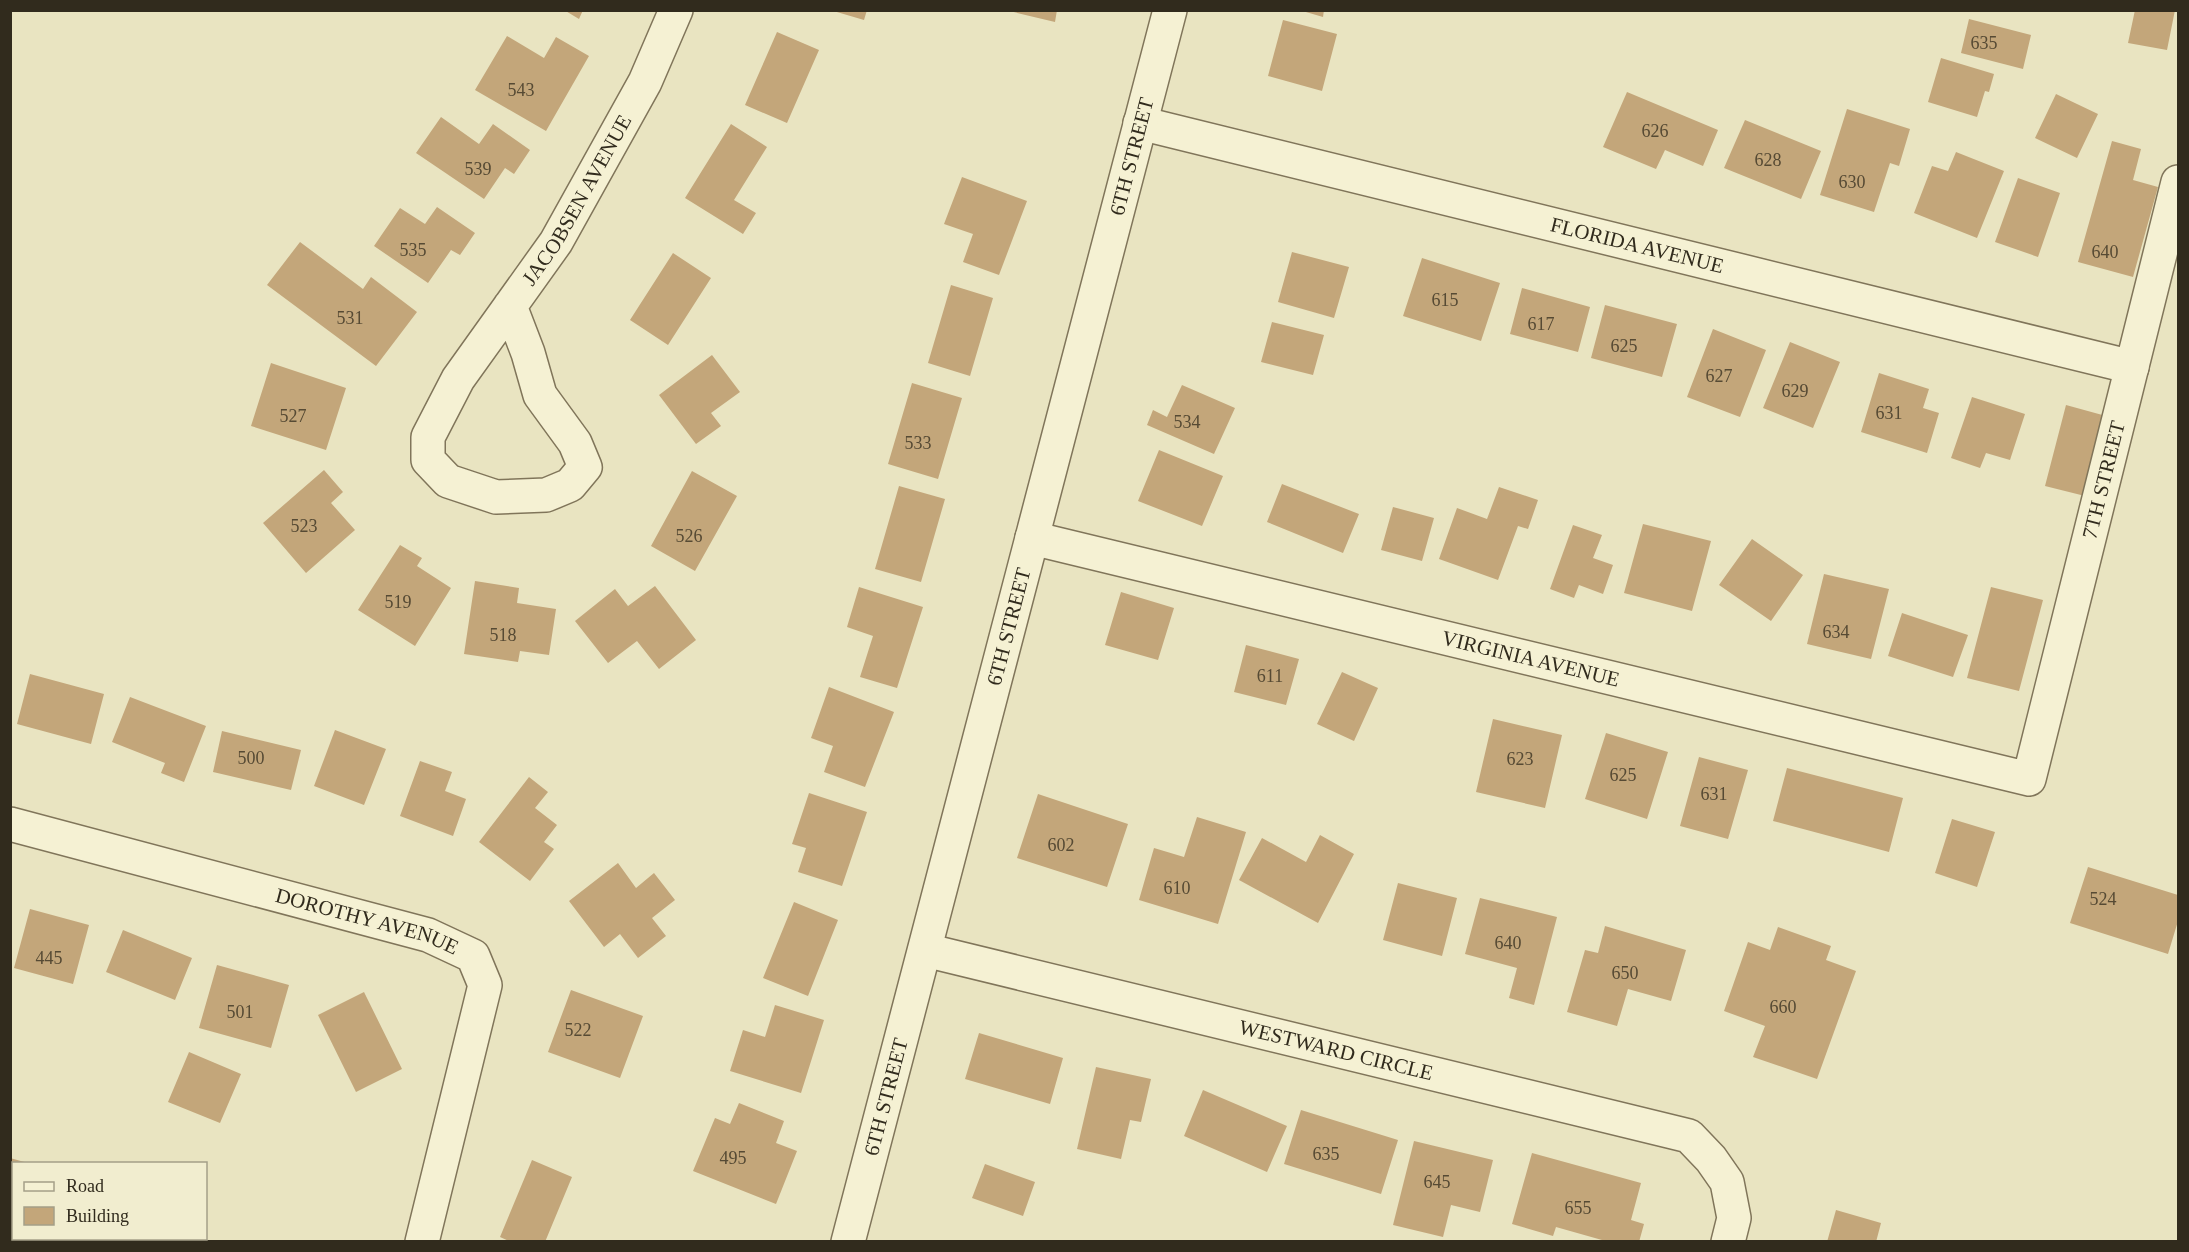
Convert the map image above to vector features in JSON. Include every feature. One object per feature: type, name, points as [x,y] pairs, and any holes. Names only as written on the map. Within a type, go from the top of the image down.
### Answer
[{"type":"street","name":"JACOBSEN AVENUE","points":[[510,306],[528,353],[540,395],[574,443],[585,467],[570,485],[546,495],[496,497],[448,481],[428,460],[428,437],[458,379],[510,306],[556,242],[645,82],[676,10]]},
{"type":"street","name":"6TH STREET","points":[[848,1242],[1170,10]]},
{"type":"street","name":"FLORIDA AVENUE","points":[[1140,123],[2132,367]]},
{"type":"street","name":"7TH STREET","points":[[2029,779],[2178,182]]},
{"type":"street","name":"VIRGINIA AVENUE","points":[[1032,538],[2029,779]]},
{"type":"street","name":"DOROTHY AVENUE","points":[[10,824],[428,935],[473,956],[485,985],[422,1242]]},
{"type":"street","name":"WESTWARD CIRCLE","points":[[925,950],[1689,1136],[1711,1159],[1726,1182],[1734,1218],[1728,1242]]},
{"type":"building","points":[[564,10],[583,10],[579,19]]},
{"type":"building","points":[[830,10],[867,10],[864,20]]},
{"type":"building","points":[[1005,10],[1057,10],[1055,22]]},
{"type":"building","points":[[1299,10],[1324,10],[1323,17]]},
{"type":"building","points":[[2135,10],[2175,10],[2167,50],[2128,43]]},
{"type":"building","points":[[1969,19],[2031,35],[2023,69],[1961,53]]},
{"type":"building","points":[[1283,20],[1337,34],[1322,91],[1268,76]]},
{"type":"building","points":[[777,32],[819,50],[787,123],[745,105]]},
{"type":"building","points":[[507,36],[544,58],[556,37],[589,56],[546,131],[475,90]]},
{"type":"building","points":[[1941,58],[1994,74],[1989,92],[1985,91],[1977,117],[1928,102]]},
{"type":"building","points":[[1627,92],[1718,130],[1703,166],[1665,150],[1656,169],[1603,147]]},
{"type":"building","points":[[2056,94],[2098,114],[2077,158],[2035,138]]},
{"type":"building","points":[[1847,109],[1910,129],[1899,166],[1890,163],[1874,212],[1820,195]]},
{"type":"building","points":[[441,117],[479,144],[493,124],[530,150],[514,174],[505,168],[484,199],[416,153]]},
{"type":"building","points":[[1745,120],[1821,151],[1801,199],[1724,168]]},
{"type":"building","points":[[731,124],[767,147],[734,200],[756,213],[743,234],[685,198]]},
{"type":"building","points":[[2112,141],[2141,149],[2133,180],[2158,187],[2133,277],[2078,262]]},
{"type":"building","points":[[1956,152],[2004,171],[1977,238],[1914,213],[1932,166],[1948,171]]},
{"type":"building","points":[[962,177],[1027,201],[999,275],[963,262],[973,234],[944,224]]},
{"type":"building","points":[[2018,178],[2060,193],[2038,257],[1995,242]]},
{"type":"building","points":[[437,207],[475,233],[460,255],[451,250],[428,283],[374,246],[400,208],[425,224]]},
{"type":"building","points":[[300,242],[363,289],[371,277],[417,312],[376,366],[267,285]]},
{"type":"building","points":[[1292,252],[1349,267],[1334,318],[1278,302]]},
{"type":"building","points":[[673,253],[711,278],[668,345],[630,320]]},
{"type":"building","points":[[1422,258],[1500,283],[1481,341],[1403,316]]},
{"type":"building","points":[[951,285],[993,298],[970,376],[928,363]]},
{"type":"building","points":[[1522,288],[1590,307],[1578,352],[1510,334]]},
{"type":"building","points":[[1605,305],[1677,324],[1662,377],[1591,358]]},
{"type":"building","points":[[1272,322],[1324,335],[1313,375],[1261,362]]},
{"type":"building","points":[[1713,329],[1766,350],[1740,417],[1687,397]]},
{"type":"building","points":[[1790,342],[1840,362],[1813,428],[1763,408]]},
{"type":"building","points":[[712,355],[740,392],[711,413],[721,426],[696,444],[659,395]]},
{"type":"building","points":[[271,363],[346,388],[326,450],[251,426]]},
{"type":"building","points":[[1879,373],[1929,389],[1923,408],[1939,413],[1927,453],[1861,432]]},
{"type":"building","points":[[912,383],[962,398],[938,479],[888,464]]},
{"type":"building","points":[[1182,385],[1235,408],[1214,454],[1147,425],[1153,410],[1167,417]]},
{"type":"building","points":[[1972,397],[2025,414],[2010,460],[1986,453],[1980,468],[1951,458]]},
{"type":"building","points":[[2066,405],[2106,416],[2085,496],[2045,486]]},
{"type":"building","points":[[1159,450],[1223,476],[1202,526],[1138,501]]},
{"type":"building","points":[[324,470],[343,492],[331,503],[355,530],[306,573],[263,523]]},
{"type":"building","points":[[692,471],[737,496],[695,571],[651,546]]},
{"type":"building","points":[[1282,484],[1359,514],[1343,553],[1267,522]]},
{"type":"building","points":[[899,486],[945,499],[921,582],[875,569]]},
{"type":"building","points":[[1499,487],[1538,500],[1528,529],[1518,526],[1498,580],[1439,559],[1457,508],[1487,519]]},
{"type":"building","points":[[1393,507],[1434,518],[1422,561],[1381,550]]},
{"type":"building","points":[[1643,524],[1711,541],[1692,611],[1624,593]]},
{"type":"building","points":[[1573,525],[1602,535],[1593,558],[1613,565],[1603,594],[1579,585],[1574,598],[1550,589]]},
{"type":"building","points":[[1752,539],[1803,575],[1771,621],[1719,585]]},
{"type":"building","points":[[400,545],[422,558],[417,566],[451,588],[415,646],[358,610]]},
{"type":"building","points":[[1824,574],[1889,589],[1871,659],[1807,644]]},
{"type":"building","points":[[475,581],[519,588],[517,603],[556,609],[549,655],[520,651],[518,662],[464,654]]},
{"type":"building","points":[[655,586],[696,640],[659,669],[637,641],[608,663],[575,621],[615,589],[628,606]]},
{"type":"building","points":[[859,587],[923,607],[897,688],[860,677],[873,636],[847,627]]},
{"type":"building","points":[[1991,587],[2043,600],[2019,691],[1967,678]]},
{"type":"building","points":[[1121,592],[1174,608],[1158,660],[1105,645]]},
{"type":"building","points":[[1902,613],[1968,635],[1953,677],[1888,656]]},
{"type":"building","points":[[1246,645],[1299,659],[1286,705],[1234,692]]},
{"type":"building","points":[[1342,672],[1378,688],[1354,741],[1317,724]]},
{"type":"building","points":[[30,674],[104,694],[91,744],[17,724]]},
{"type":"building","points":[[829,687],[894,712],[865,787],[824,772],[833,746],[811,738]]},
{"type":"building","points":[[130,697],[206,726],[184,782],[161,773],[165,763],[112,742]]},
{"type":"building","points":[[1493,719],[1562,735],[1545,808],[1476,792]]},
{"type":"building","points":[[335,730],[386,749],[364,805],[314,786]]},
{"type":"building","points":[[222,731],[301,750],[291,790],[213,772]]},
{"type":"building","points":[[1606,733],[1668,752],[1647,819],[1585,799]]},
{"type":"building","points":[[1699,757],[1748,770],[1728,839],[1680,826]]},
{"type":"building","points":[[420,761],[452,772],[445,791],[466,799],[453,836],[400,816]]},
{"type":"building","points":[[1787,768],[1903,798],[1889,852],[1773,821]]},
{"type":"building","points":[[529,777],[548,792],[535,808],[557,825],[544,842],[554,849],[530,881],[479,842]]},
{"type":"building","points":[[809,793],[867,812],[842,886],[798,872],[806,848],[792,844]]},
{"type":"building","points":[[1038,794],[1128,824],[1107,887],[1017,858]]},
{"type":"building","points":[[1197,817],[1246,832],[1218,924],[1139,900],[1154,848],[1184,857]]},
{"type":"building","points":[[1952,819],[1995,832],[1977,887],[1935,873]]},
{"type":"building","points":[[1320,835],[1354,854],[1318,923],[1239,880],[1262,838],[1306,862]]},
{"type":"building","points":[[618,863],[636,888],[654,873],[675,900],[652,918],[666,936],[638,958],[620,934],[604,947],[569,901]]},
{"type":"building","points":[[2088,867],[2178,895],[2178,921],[2168,954],[2070,923]]},
{"type":"building","points":[[1398,883],[1457,898],[1442,956],[1383,940]]},
{"type":"building","points":[[1480,898],[1557,917],[1534,1005],[1509,998],[1517,968],[1465,954]]},
{"type":"building","points":[[794,902],[838,920],[808,996],[763,978]]},
{"type":"building","points":[[30,909],[89,925],[73,984],[14,968]]},
{"type":"building","points":[[1605,926],[1686,950],[1671,1001],[1628,989],[1617,1026],[1567,1012],[1585,950],[1598,953]]},
{"type":"building","points":[[1778,927],[1831,946],[1826,960],[1856,971],[1817,1079],[1753,1057],[1765,1026],[1724,1011],[1748,942],[1770,950]]},
{"type":"building","points":[[123,930],[192,958],[175,1000],[106,972]]},
{"type":"building","points":[[217,965],[289,985],[271,1048],[199,1028]]},
{"type":"building","points":[[571,990],[643,1016],[620,1078],[548,1052]]},
{"type":"building","points":[[364,992],[402,1069],[356,1092],[318,1015]]},
{"type":"building","points":[[775,1005],[824,1020],[801,1093],[730,1071],[743,1030],[765,1037]]},
{"type":"building","points":[[979,1033],[1063,1058],[1050,1104],[965,1079]]},
{"type":"building","points":[[189,1052],[241,1074],[220,1123],[168,1102]]},
{"type":"building","points":[[1096,1067],[1151,1079],[1141,1122],[1130,1120],[1121,1159],[1077,1149]]},
{"type":"building","points":[[1203,1090],[1287,1126],[1267,1172],[1184,1136]]},
{"type":"building","points":[[739,1103],[784,1121],[776,1143],[797,1151],[776,1204],[693,1171],[715,1118],[730,1124]]},
{"type":"building","points":[[1301,1110],[1398,1140],[1381,1194],[1284,1164]]},
{"type":"building","points":[[1414,1141],[1493,1160],[1480,1212],[1451,1205],[1443,1237],[1393,1225]]},
{"type":"building","points":[[1532,1153],[1641,1183],[1631,1220],[1644,1224],[1639,1242],[1609,1242],[1556,1227],[1553,1236],[1512,1224]]},
{"type":"building","points":[[10,1158],[24,1162],[12,1162],[12,1220],[10,1219]]},
{"type":"building","points":[[532,1160],[572,1177],[545,1242],[511,1242],[500,1237]]},
{"type":"building","points":[[985,1164],[1035,1182],[1023,1216],[972,1198]]},
{"type":"building","points":[[1836,1210],[1881,1223],[1876,1242],[1827,1242]]},
{"type":"building","points":[[58,1240],[120,1240],[119,1242],[61,1242]]},
{"type":"building","points":[[144,1240],[205,1241],[143,1242]]}]
